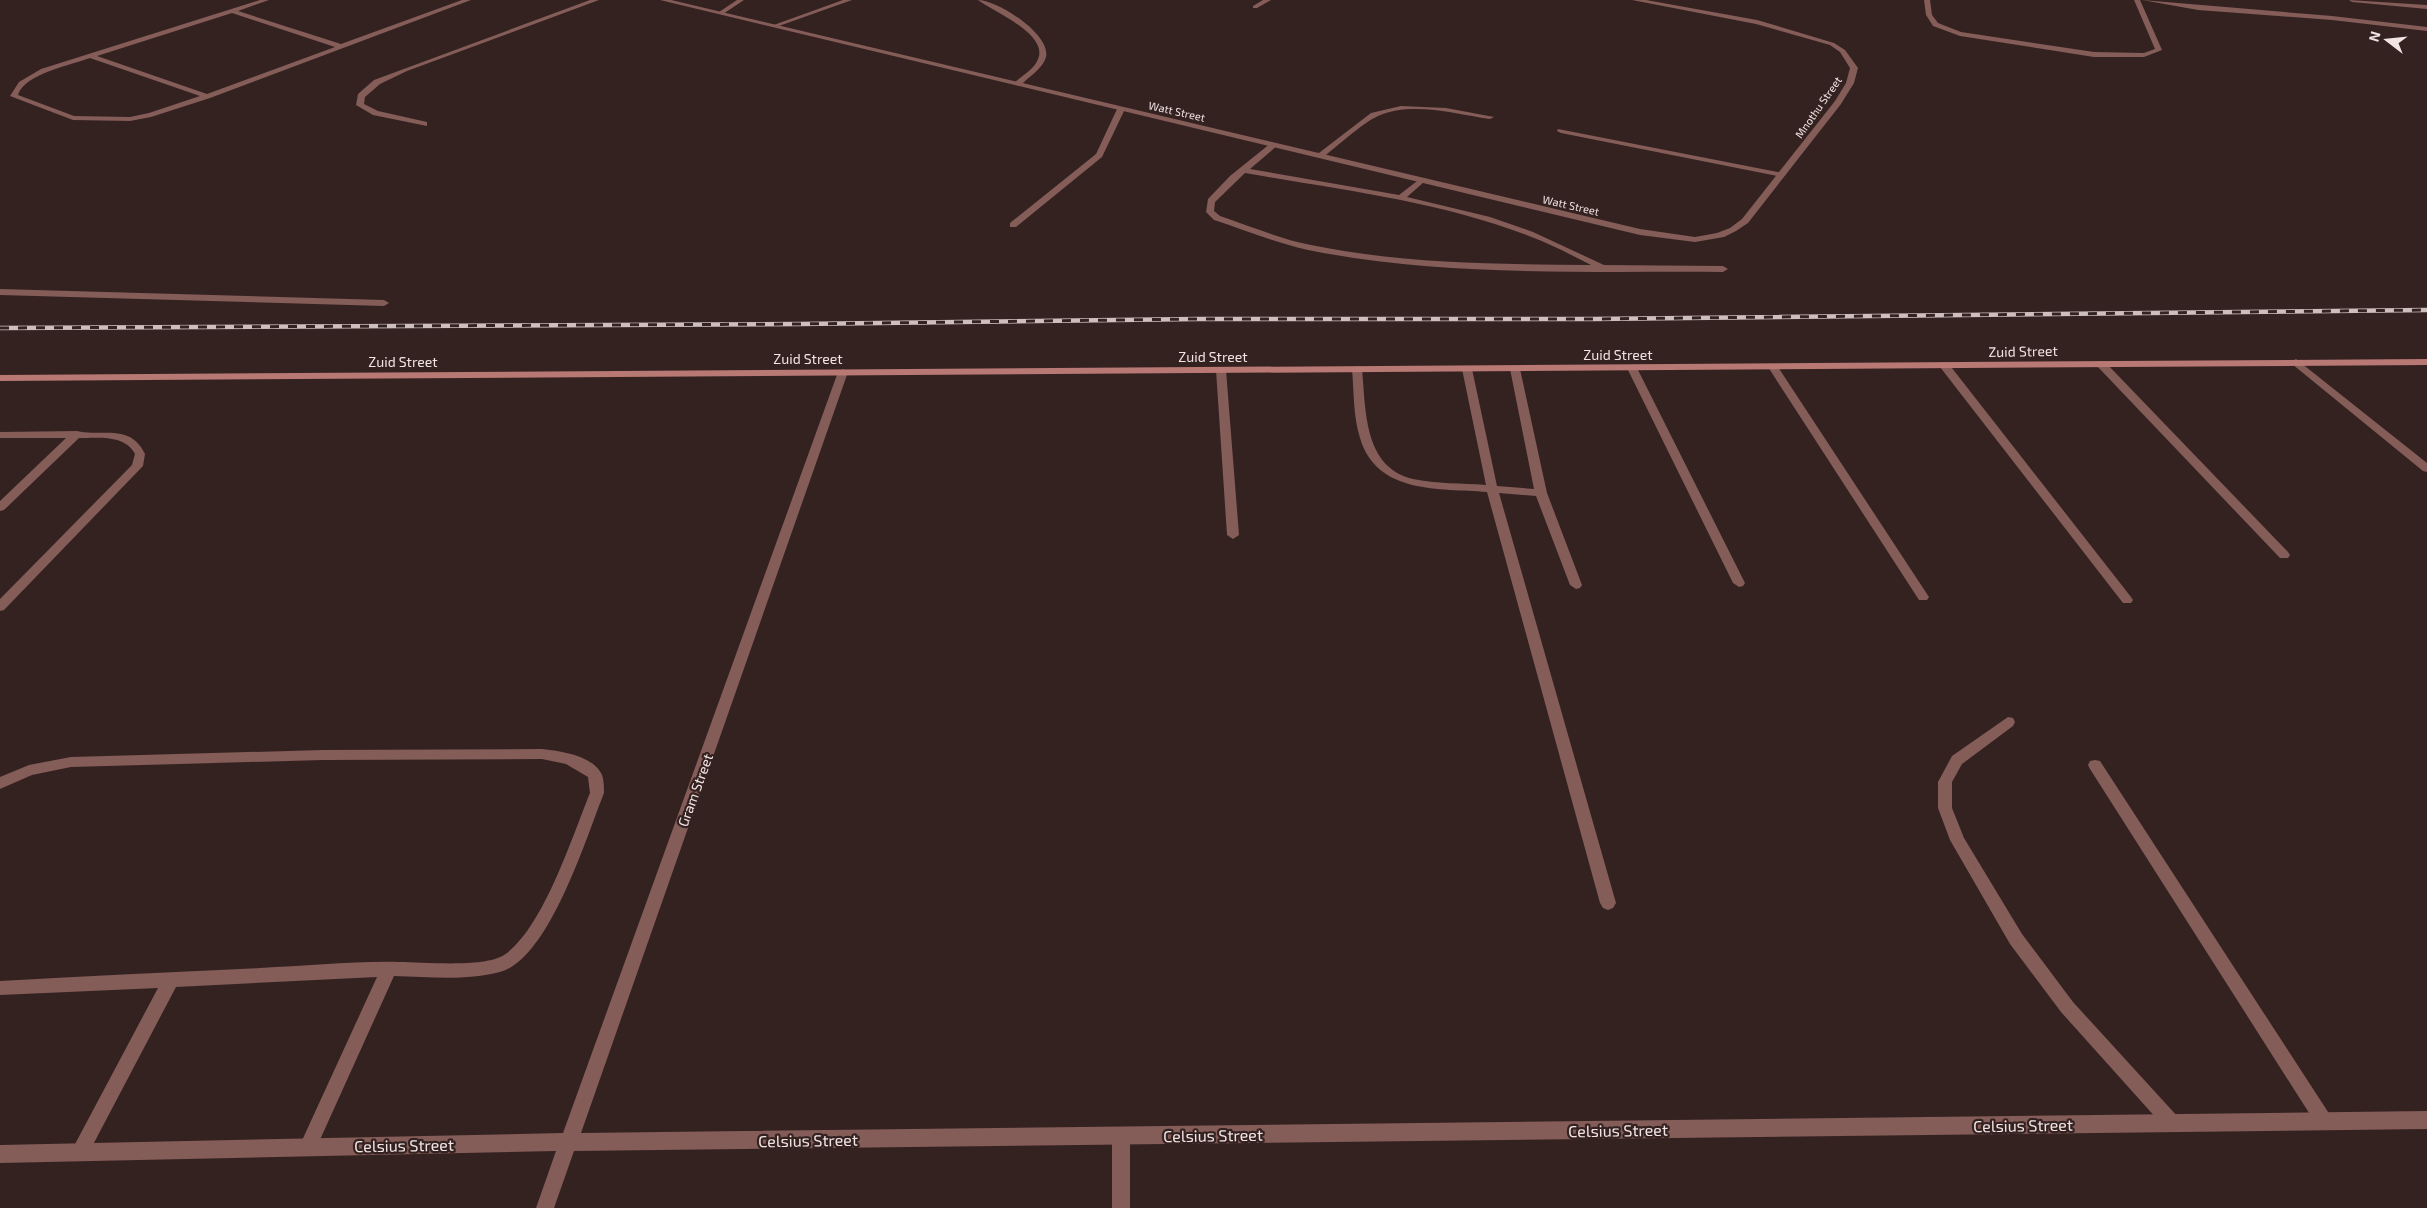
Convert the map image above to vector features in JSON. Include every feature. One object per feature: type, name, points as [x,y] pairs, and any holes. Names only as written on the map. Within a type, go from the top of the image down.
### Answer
[{"type":"street","points":[[266,0],[33,76],[15,89],[14,96],[73,118],[99,120],[130,119],[151,115],[468,0]]},
{"type":"street","points":[[424,124],[376,112],[360,105],[361,96],[377,82],[405,70],[596,0]]},
{"type":"street","name":"Watt Street","points":[[663,0],[1640,232],[1688,239]]},
{"type":"street","points":[[721,13],[741,0]]},
{"type":"street","points":[[774,26],[849,0]]},
{"type":"street","points":[[981,0],[1016,20],[1041,44],[1043,54],[1040,62],[1017,84]]},
{"type":"street","points":[[1256,7],[1268,0]]},
{"type":"street","name":"Mnothu Street","points":[[1635,0],[1783,28],[1820,39],[1843,51],[1854,68],[1850,83],[1745,220],[1731,232],[1715,237],[1688,239]]},
{"type":"street","points":[[1927,0],[1927,13],[1932,22],[1943,29],[1960,34],[2100,54],[2127,55],[2155,52],[2159,50],[2158,44],[2137,0]]},
{"type":"street","points":[[2145,0],[2198,8],[2342,18],[2427,29]]},
{"type":"street","points":[[2352,0],[2427,7]]},
{"type":"street","points":[[232,11],[340,46]]},
{"type":"street","points":[[90,56],[207,96]]},
{"type":"street","points":[[1319,156],[1374,115],[1383,111],[1419,108],[1490,117]]},
{"type":"street","points":[[1014,225],[1099,155],[1121,109]]},
{"type":"street","points":[[1561,131],[1782,174]]},
{"type":"street","points":[[1274,145],[1227,184],[1211,201],[1210,212],[1217,218],[1307,247],[1382,260],[1496,267],[1723,269]]},
{"type":"street","points":[[1244,170],[1400,199],[1519,229],[1545,239],[1603,268]]},
{"type":"street","points":[[1400,199],[1421,180]]},
{"type":"street","points":[[0,292],[384,303]]},
{"type":"street","points":[[2296,362],[2427,469]]},
{"type":"street","name":"Zuid Street","points":[[0,378],[2427,362]]},
{"type":"street","points":[[2101,364],[2284,555]]},
{"type":"street","points":[[1944,365],[2127,600]]},
{"type":"street","points":[[1772,367],[1922,597]]},
{"type":"street","points":[[1632,368],[1739,583]]},
{"type":"street","points":[[1467,369],[1492,489],[1608,904]]},
{"type":"street","points":[[1516,369],[1541,493],[1576,586]]},
{"type":"street","points":[[1221,370],[1233,535]]},
{"type":"street","points":[[1357,370],[1366,444],[1379,465],[1393,476],[1410,482],[1541,493]]},
{"type":"street","name":"Gram Street","points":[[546,1208],[843,372]]},
{"type":"street","points":[[0,507],[77,434]]},
{"type":"street","points":[[0,435],[115,434],[128,439],[136,446],[140,454],[137,466],[0,607]]},
{"type":"street","points":[[2008,722],[1957,760],[1945,782],[1945,808],[1957,840],[2016,938],[2067,1007],[2172,1123]]},
{"type":"street","points":[[0,784],[28,770],[71,762],[323,755],[542,754],[566,758],[585,766],[595,775],[597,793],[546,915],[530,940],[511,959],[486,969],[451,971],[389,969],[172,978],[0,988]]},
{"type":"street","points":[[2095,765],[2324,1121]]},
{"type":"street","points":[[308,1147],[389,969]]},
{"type":"street","points":[[80,1152],[172,978]]},
{"type":"street","name":"Celsius Street","points":[[0,1154],[570,1142],[2427,1120]]},
{"type":"street","points":[[1121,1136],[1121,1208]]},
{"type":"railway","points":[[0,328],[800,324],[1197,319],[1593,319],[2427,310]]}]
